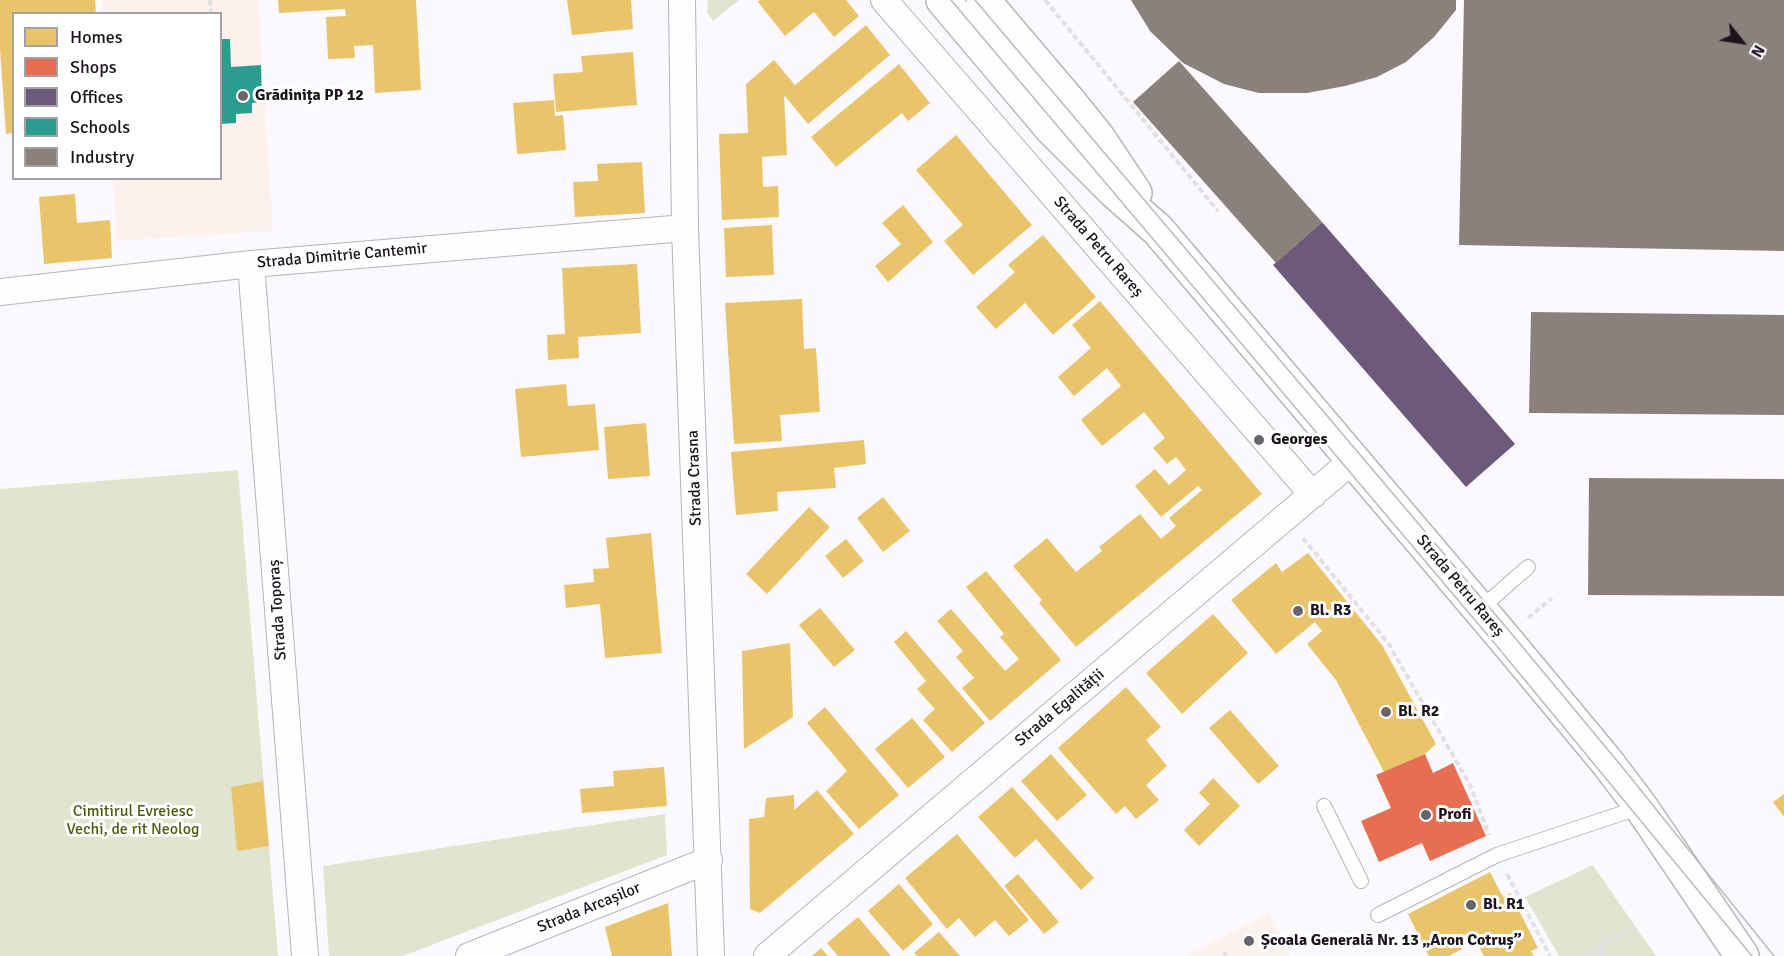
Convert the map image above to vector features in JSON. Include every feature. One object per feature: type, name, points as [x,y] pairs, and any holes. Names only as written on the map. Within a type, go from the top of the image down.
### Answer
[{"type":"main road","name":"Strada Petru Rareș","points":[[943,0],[1058,136],[1158,230]]},
{"type":"main road","name":"Strada Petru Rareș","points":[[983,0],[1097,136],[1158,230],[1607,762],[1641,807],[1742,956]]},
{"type":"street","name":"Strada Crasna","points":[[682,0],[686,228],[711,956]]},
{"type":"street","name":"Strada Petru Rareș","points":[[884,0],[1313,495]]},
{"type":"street","name":"Strada Dimitrie Cantemir","points":[[0,292],[251,264],[686,228]]},
{"type":"street","name":"Strada Toporaș","points":[[251,264],[305,956]]},
{"type":"street","name":"Strada Egalității","points":[[767,956],[1353,460]]},
{"type":"street","name":"Strada Arcașilor","points":[[469,956],[708,860]]},
{"type":"lane","points":[[1480,609],[1528,567]]},
{"type":"lane","points":[[1324,806],[1361,881]]},
{"type":"lane","points":[[1378,915],[1497,855],[1641,807]]},
{"type":"path","points":[[1045,0],[1218,211]]},
{"type":"path","points":[[1303,538],[1388,643],[1470,785],[1497,855],[1550,956]]},
{"type":"path","points":[[1528,618],[1552,598]]},
{"type":"path","points":[[1584,956],[1635,926]]},
{"type":"path","points":[[1600,946],[1605,956]]},
{"type":"shaded area","name":"Grădinița PP 12","points":[[101,0],[258,0],[273,231],[117,241],[113,180],[222,180],[222,12],[102,12]]},
{"type":"shaded area","name":"Școala Generală Nr. 13 „Aron Cotruș”","points":[[1269,913],[1291,956],[1186,956]]},
{"type":"green space","points":[[708,0],[739,0],[713,21],[707,12]]},
{"type":"green space","name":"Cimitirul Evreiesc Vechi, de rit Neolog","points":[[238,470],[278,956],[0,956],[0,489]]},
{"type":"green space","points":[[665,814],[667,855],[403,956],[329,956],[323,866]]},
{"type":"green space","points":[[1593,865],[1656,956],[1559,956],[1525,897]]},
{"type":"building: Homes","points":[[0,0],[95,0],[96,12],[12,12],[12,133],[6,134],[0,49]]},
{"type":"building: Homes","points":[[278,0],[416,0],[421,90],[375,93],[373,45],[354,46],[355,58],[328,59],[326,17],[346,16],[345,9],[279,13]]},
{"type":"building: Homes","points":[[567,0],[631,0],[633,29],[572,35]]},
{"type":"building: Homes","points":[[760,0],[846,0],[859,16],[834,37],[814,12],[785,36],[758,2]]},
{"type":"building: Homes","points":[[866,25],[890,55],[808,124],[784,95],[787,155],[762,157],[763,187],[778,186],[779,217],[722,220],[719,134],[748,133],[746,84],[774,60],[795,85]]},
{"type":"building: Homes","points":[[633,52],[637,105],[556,112],[553,74],[583,72],[581,56]]},
{"type":"building: Homes","points":[[899,64],[930,103],[908,121],[902,113],[836,167],[811,137]]},
{"type":"building: Homes","points":[[554,100],[555,116],[563,115],[566,150],[517,154],[513,103]]},
{"type":"building: Homes","points":[[956,135],[1032,225],[973,275],[944,241],[963,225],[916,170]]},
{"type":"building: Homes","points":[[642,162],[645,213],[575,217],[573,182],[598,181],[597,164]]},
{"type":"building: Homes","points":[[75,194],[77,223],[110,220],[112,258],[44,264],[39,197]]},
{"type":"building: Homes","points":[[903,205],[933,242],[888,282],[875,266],[901,244],[882,223]]},
{"type":"building: Homes","points":[[772,225],[774,275],[726,277],[724,228]]},
{"type":"building: Homes","points":[[1043,235],[1096,297],[1053,335],[1025,303],[996,329],[976,307],[1015,272],[1008,265]]},
{"type":"building: Homes","points":[[637,264],[641,333],[578,337],[579,358],[548,360],[547,335],[565,334],[562,268]]},
{"type":"building: Homes","points":[[802,299],[804,349],[816,348],[820,412],[780,415],[782,441],[734,444],[725,303]]},
{"type":"building: Homes","points":[[1100,301],[1262,494],[1076,647],[1039,603],[1042,600],[1013,566],[1047,538],[1076,572],[1102,551],[1099,547],[1140,514],[1161,539],[1176,526],[1169,518],[1202,490],[1198,486],[1161,517],[1135,486],[1155,469],[1169,485],[1186,470],[1176,457],[1167,464],[1153,448],[1165,438],[1144,412],[1102,446],[1081,420],[1121,386],[1107,368],[1074,396],[1058,377],[1091,348],[1072,325]]},
{"type":"building: Homes","points":[[566,384],[568,406],[595,404],[599,450],[521,457],[515,389]]},
{"type":"building: Homes","points":[[646,423],[650,476],[608,479],[604,427]]},
{"type":"building: Homes","points":[[864,440],[866,464],[834,468],[836,488],[777,492],[778,511],[736,515],[731,452]]},
{"type":"building: Homes","points":[[883,497],[910,531],[883,552],[857,518]]},
{"type":"building: Homes","points":[[809,507],[830,527],[767,594],[746,574]]},
{"type":"building: Homes","points":[[651,533],[662,653],[605,658],[600,604],[566,608],[564,585],[594,582],[593,569],[609,568],[606,538]]},
{"type":"building: Homes","points":[[846,539],[864,561],[843,578],[825,556]]},
{"type":"building: Homes","points":[[1308,553],[1382,645],[1436,744],[1425,754],[1384,772],[1336,680],[1307,644],[1322,631],[1315,622],[1276,654],[1231,600],[1276,563],[1282,572]]},
{"type":"building: Homes","points":[[986,571],[1061,660],[990,721],[962,688],[974,678],[956,657],[963,651],[937,621],[951,609],[1005,671],[1019,659],[1000,637],[1004,634],[966,587]]},
{"type":"building: Homes","points":[[820,608],[855,650],[834,667],[799,625]]},
{"type":"building: Homes","points":[[1213,614],[1248,653],[1182,714],[1146,673]]},
{"type":"building: Homes","points":[[906,631],[985,723],[952,752],[923,720],[935,709],[917,689],[926,681],[894,642]]},
{"type":"building: Homes","points":[[790,643],[793,717],[744,749],[742,651]]},
{"type":"building: Homes","points":[[1126,687],[1161,727],[1146,740],[1167,766],[1146,785],[1159,800],[1136,819],[1125,806],[1116,814],[1058,748]]},
{"type":"building: Homes","points":[[825,707],[899,795],[859,829],[826,791],[847,771],[807,723]]},
{"type":"building: Homes","points":[[1230,710],[1279,766],[1258,784],[1209,728]]},
{"type":"building: Homes","points":[[912,718],[945,757],[908,788],[875,749]]},
{"type":"building: Homes","points":[[1051,754],[1087,795],[1057,821],[1021,781]]},
{"type":"building: Homes","points":[[664,767],[667,806],[582,813],[580,789],[614,786],[613,771]]},
{"type":"building: Homes","points":[[1213,778],[1240,806],[1199,846],[1184,830],[1210,804],[1199,793]]},
{"type":"building: Homes","points":[[263,781],[269,846],[237,851],[231,787]]},
{"type":"building: Homes","points":[[1012,787],[1094,878],[1081,890],[1036,839],[1015,858],[978,817]]},
{"type":"building: Homes","points":[[817,790],[854,834],[760,913],[750,909],[749,819],[764,817],[766,798],[794,795],[794,810]]},
{"type":"building: Homes","points":[[1784,794],[1784,817],[1773,802]]},
{"type":"building: Homes","points":[[957,834],[1029,920],[1009,936],[995,920],[975,937],[959,918],[947,929],[905,878]]},
{"type":"building: Homes","name":"Bl. R1","points":[[1490,872],[1503,897],[1510,893],[1538,948],[1531,951],[1534,956],[1484,956],[1471,932],[1457,939],[1462,949],[1449,956],[1429,956],[1408,914]]},
{"type":"building: Homes","points":[[1018,874],[1059,922],[1044,934],[1004,886]]},
{"type":"building: Homes","points":[[899,884],[933,924],[903,951],[868,911]]},
{"type":"building: Homes","points":[[668,903],[672,956],[612,956],[605,927]]},
{"type":"building: Homes","points":[[858,917],[891,956],[838,956],[827,943]]},
{"type":"building: Homes","points":[[939,932],[960,956],[917,956],[914,953]]},
{"type":"building: Homes","points":[[821,948],[828,956],[812,956]]},
{"type":"building: Shops","name":"Profi","points":[[1425,754],[1433,773],[1453,763],[1486,836],[1430,861],[1422,843],[1379,862],[1361,821],[1391,808],[1376,775]]},
{"type":"building: Offices","points":[[1322,222],[1515,444],[1466,487],[1273,265]]},
{"type":"building: Schools","points":[[222,39],[230,39],[231,67],[261,65],[262,102],[252,103],[252,113],[236,114],[236,123],[222,124]]},
{"type":"building: Industry","points":[[1131,0],[1456,0],[1456,10],[1434,37],[1406,62],[1377,77],[1307,93],[1259,93],[1224,84],[1183,63],[1150,31]]},
{"type":"building: Industry","points":[[1464,0],[1784,0],[1784,251],[1459,245]]},
{"type":"building: Industry","points":[[1179,61],[1322,222],[1276,263],[1133,102]]},
{"type":"building: Industry","points":[[1531,312],[1784,315],[1784,415],[1529,413]]},
{"type":"building: Industry","points":[[1589,478],[1784,479],[1784,596],[1588,595]]},
{"type":"tram line","points":[[951,0],[1496,645],[1752,956]]},
{"type":"tram line","points":[[975,0],[1511,633],[1774,956]]},
{"type":"place","name":"Grădinița PP 12","points":[[243,96]]},
{"type":"place","name":"Georges","points":[[1259,440]]},
{"type":"place","name":"Bl. R3","points":[[1298,611]]},
{"type":"place","name":"Bl. R2","points":[[1386,712]]},
{"type":"place","name":"Profi","points":[[1426,815]]},
{"type":"place","name":"Bl. R1","points":[[1471,905]]},
{"type":"place","name":"Școala Generală Nr. 13 „Aron Cotruș”","points":[[1249,941]]}]
